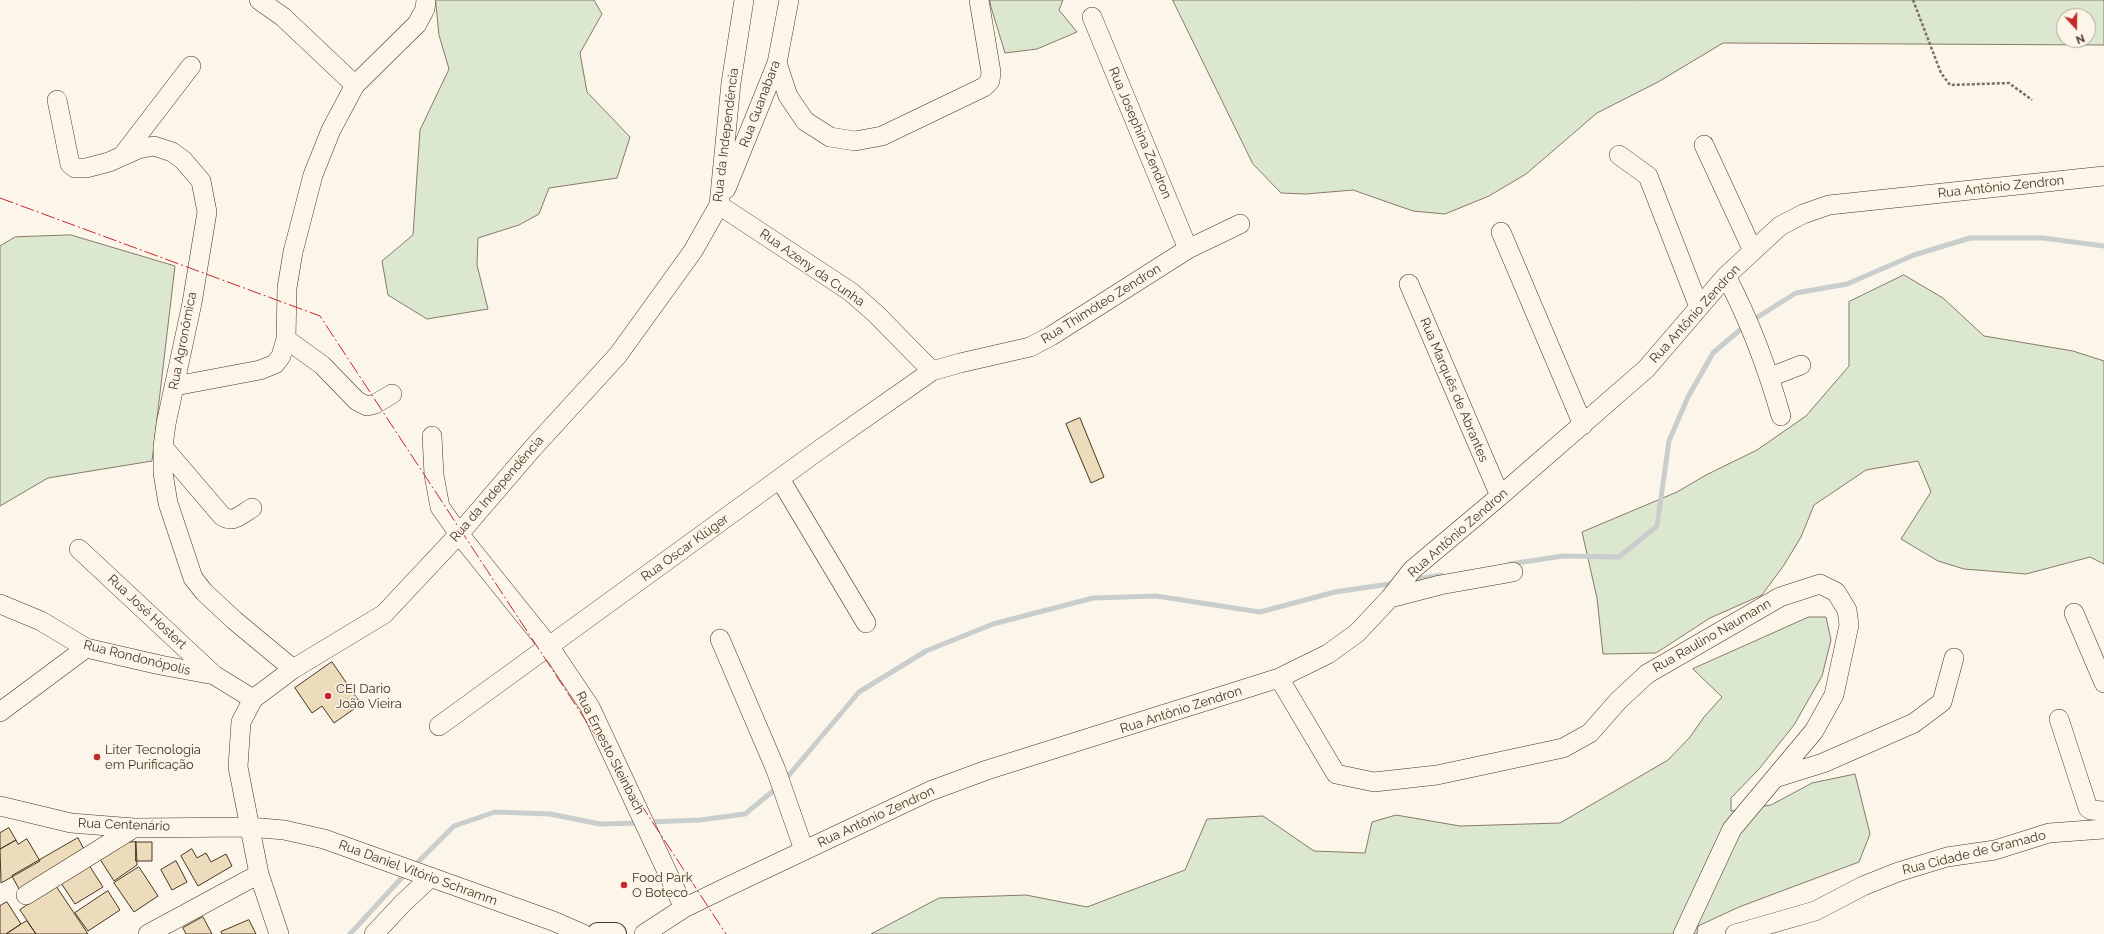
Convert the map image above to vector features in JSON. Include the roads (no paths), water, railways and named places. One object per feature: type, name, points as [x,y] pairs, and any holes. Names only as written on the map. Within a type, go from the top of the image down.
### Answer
[{"type":"main road","points":[[598,934],[616,934]]},
{"type":"street","points":[[259,0],[283,17],[356,85]]},
{"type":"street","points":[[175,386],[260,370],[275,364],[280,356],[286,339],[287,288],[291,260],[313,175],[331,130],[356,85],[417,24],[425,9],[426,0]]},
{"type":"street","name":"Rua da Independência","points":[[279,934],[259,874],[238,767],[238,745],[241,722],[253,699],[293,669],[384,614],[459,534],[532,449],[618,355],[693,251],[719,205],[731,83],[744,0]]},
{"type":"street","name":"Rua Guanabara","points":[[719,205],[750,134],[777,63],[789,0]]},
{"type":"street","points":[[777,63],[788,96],[805,121],[830,137],[855,141],[882,136],[984,87],[990,81],[991,72],[979,0]]},
{"type":"street","name":"Rua Josephina Zendron","points":[[1092,17],[1188,249]]},
{"type":"street","points":[[122,156],[191,66]]},
{"type":"street","name":"Rua Agronômica","points":[[58,100],[70,164],[75,168],[86,168],[138,149],[154,146],[172,152],[182,160],[201,181],[207,212],[192,303],[166,424],[163,447],[163,473],[168,503],[193,578],[204,592],[234,620],[293,669]]},
{"type":"street","points":[[1704,145],[1753,251]]},
{"type":"street","points":[[1619,155],[1648,176],[1699,307]]},
{"type":"street","name":"Rua Antônio Zendron","points":[[644,934],[684,908],[930,791],[987,770],[1279,678],[1334,650],[1357,633],[1399,586],[1646,369],[1726,276],[1780,226],[1803,214],[1829,205],[2104,176]]},
{"type":"street","name":"Rua Azeny da Cunha","points":[[719,205],[851,292],[876,314],[932,371]]},
{"type":"street","name":"Rua Thimóteo Zendron","points":[[932,371],[1030,347],[1051,336],[1188,249],[1240,224]]},
{"type":"street","points":[[1501,232],[1583,425]]},
{"type":"street","points":[[1726,276],[1751,325],[1770,377],[1781,416]]},
{"type":"street","name":"Rua Marquês de Abrantes","points":[[1409,284],[1500,496]]},
{"type":"street","points":[[286,339],[322,366],[357,401],[367,406],[375,404],[392,394]]},
{"type":"street","points":[[1770,377],[1801,365]]},
{"type":"street","name":"Rua Oscar Klüger","points":[[439,726],[932,371]]},
{"type":"street","name":"Rua Ernesto Steinbach","points":[[432,436],[434,476],[440,507],[459,534],[549,646],[590,707],[639,808],[652,841],[684,908]]},
{"type":"street","points":[[163,447],[227,520],[234,520],[252,508]]},
{"type":"street","points":[[780,479],[866,623]]},
{"type":"street","name":"Rua José Hostert","points":[[79,549],[214,675]]},
{"type":"street","points":[[1399,586],[1440,585],[1513,572]]},
{"type":"street","name":"Rua Raulino Naumann","points":[[1279,678],[1336,774],[1374,782],[1437,775],[1563,748],[1590,733],[1618,701],[1652,670],[1780,598],[1820,584],[1836,592],[1847,610],[1849,625],[1834,695],[1814,730],[1732,829],[1683,934]]},
{"type":"street","name":"Rua Rondonópolis","points":[[0,604],[41,621],[86,648],[214,675],[253,699]]},
{"type":"street","points":[[2074,613],[2104,683]]},
{"type":"street","points":[[720,639],[776,770],[804,850]]},
{"type":"street","points":[[0,712],[86,648]]},
{"type":"street","points":[[1775,778],[1823,763],[1914,723],[1942,702],[1954,658]]},
{"type":"street","points":[[2059,720],[2088,808],[2090,810],[2104,811]]},
{"type":"street","name":"Rua Centenário","points":[[0,806],[71,823],[134,828],[250,827]]},
{"type":"street","name":"Rua Daniel Vitório Schramm","points":[[250,827],[284,830],[324,839],[583,934]]},
{"type":"street","points":[[26,894],[134,828]]},
{"type":"street","name":"Rua Cidade de Gramado","points":[[1735,934],[1815,911],[1863,886],[1898,872],[1947,857],[1995,850],[2049,833],[2104,829]]},
{"type":"street","points":[[148,934],[259,874]]},
{"type":"street","points":[[374,934],[427,876]]},
{"type":"waterway","points":[[1510,564],[1563,556],[1619,557],[1657,526],[1669,441],[1688,397],[1713,353],[1748,323],[1796,293],[1847,284],[1914,255],[1970,238],[2043,238],[2104,246]]},
{"type":"waterway","points":[[1412,580],[1441,575]]},
{"type":"waterway","points":[[784,781],[859,692],[926,651],[993,624],[1093,598],[1156,596],[1260,612],[1335,592],[1396,583]]},
{"type":"waterway","points":[[649,822],[700,820],[745,814],[778,787]]},
{"type":"waterway","points":[[413,867],[454,826],[495,812],[550,814],[600,824],[641,823]]},
{"type":"waterway","points":[[350,934],[407,872]]},
{"type":"place","name":"CEI Dario João Vieira","points":[[328,696]]},
{"type":"place","name":"Liter Tecnologia em Purificação","points":[[97,757]]},
{"type":"place","name":"Food Park O Boteco","points":[[624,885]]}]
